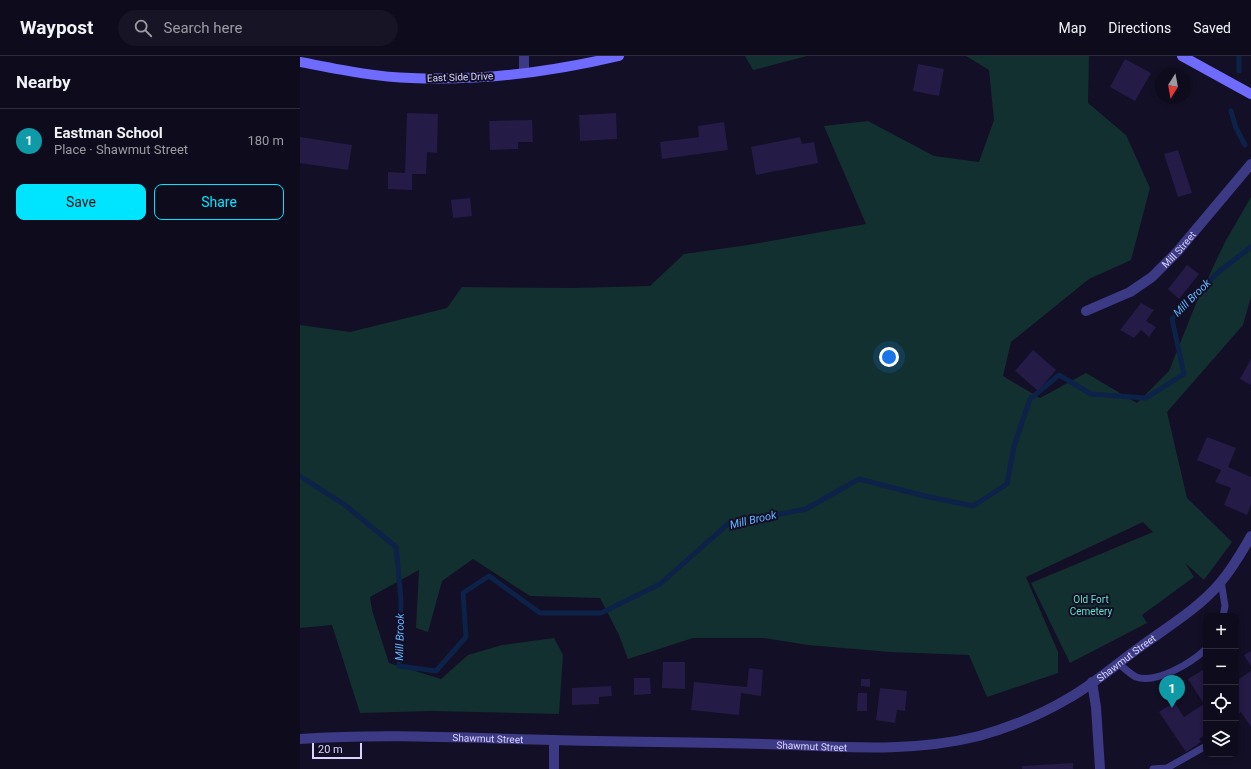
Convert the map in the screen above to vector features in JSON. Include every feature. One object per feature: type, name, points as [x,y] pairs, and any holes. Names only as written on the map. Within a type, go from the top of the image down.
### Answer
[{"type":"main road","name":"East Side Drive","points":[[300,62],[351,72],[410,78],[470,78],[524,73],[588,63],[619,56]]},
{"type":"main road","points":[[1182,56],[1251,94]]},
{"type":"street","points":[[524,56],[524,73]]},
{"type":"street","name":"Mill Street","points":[[1086,311],[1130,292],[1152,277],[1177,252],[1251,164]]},
{"type":"street","name":"Shawmut Street","points":[[300,739],[410,736],[764,744],[862,748],[901,747],[940,743],[979,736],[1016,724],[1068,698],[1190,611],[1221,581],[1242,552],[1251,536]]},
{"type":"street","points":[[1092,682],[1096,707],[1100,769]]},
{"type":"street","points":[[554,740],[554,769]]},
{"type":"lane","points":[[1221,581],[1226,606],[1224,613]]},
{"type":"lane","points":[[1118,663],[1135,676],[1150,679],[1176,669],[1197,658],[1203,652]]},
{"type":"lane","points":[[1153,769],[1168,768],[1203,748]]},
{"type":"green space","points":[[745,56],[807,56],[753,70]]},
{"type":"green space","name":"Old Fort Cemetery","points":[[966,56],[1089,56],[1088,103],[1126,135],[1150,188],[1131,260],[1089,279],[1011,342],[1003,376],[1040,398],[1086,373],[1137,403],[1169,371],[1197,301],[1225,242],[1251,197],[1251,297],[1243,325],[1167,412],[1187,498],[1232,542],[1204,580],[1185,563],[1194,577],[1142,615],[1147,623],[1070,663],[1031,583],[1153,532],[1143,522],[1026,577],[1058,652],[1058,673],[987,697],[969,655],[890,652],[808,645],[764,638],[693,638],[628,659],[619,635],[600,598],[530,596],[473,559],[442,581],[428,632],[416,628],[419,570],[370,597],[372,610],[389,663],[441,679],[468,655],[502,645],[554,638],[563,655],[559,714],[431,711],[360,713],[332,625],[300,628],[300,325],[350,332],[447,308],[462,287],[575,288],[650,286],[684,254],[748,245],[866,224],[824,126],[868,121],[934,156],[979,162],[994,120],[989,70]]},
{"type":"building","points":[[1125,59],[1151,73],[1135,101],[1110,87]]},
{"type":"building","points":[[918,64],[944,69],[939,96],[913,91]]},
{"type":"building","points":[[407,113],[438,114],[437,153],[427,152],[426,174],[412,174],[412,190],[388,189],[388,172],[405,173]]},
{"type":"building","points":[[616,113],[617,139],[580,141],[579,115]]},
{"type":"building","points":[[532,120],[533,142],[518,142],[518,149],[490,150],[489,121]]},
{"type":"building","points":[[724,122],[728,150],[662,159],[660,142],[699,137],[698,126]]},
{"type":"building","points":[[300,137],[352,145],[348,170],[300,163]]},
{"type":"building","points":[[800,137],[802,144],[814,142],[818,163],[756,175],[751,147]]},
{"type":"building","points":[[1178,150],[1192,193],[1178,197],[1164,154]]},
{"type":"building","points":[[470,198],[472,216],[453,218],[451,200]]},
{"type":"building","points":[[1187,265],[1199,274],[1179,299],[1168,289]]},
{"type":"building","points":[[1141,303],[1154,310],[1146,321],[1156,327],[1149,337],[1141,330],[1134,338],[1120,330]]},
{"type":"building","points":[[1033,350],[1056,370],[1038,391],[1015,371]]},
{"type":"building","points":[[1251,359],[1251,385],[1240,379]]},
{"type":"building","points":[[1207,437],[1236,448],[1228,467],[1251,477],[1251,505],[1247,515],[1224,505],[1231,488],[1215,482],[1221,470],[1197,460]]},
{"type":"building","points":[[1251,651],[1251,666],[1244,655]]},
{"type":"building","points":[[663,662],[685,662],[685,689],[662,688]]},
{"type":"building","points":[[749,668],[763,670],[761,696],[741,693],[739,715],[691,710],[694,682],[747,687]]},
{"type":"building","points":[[1203,670],[1203,702],[1188,679]]},
{"type":"building","points":[[1251,671],[1251,727],[1241,712],[1239,713],[1239,679]]},
{"type":"building","points":[[634,678],[650,678],[651,694],[634,695]]},
{"type":"building","points":[[861,679],[870,679],[870,687],[861,686]]},
{"type":"building","points":[[611,686],[612,696],[599,697],[599,704],[572,705],[572,688]]},
{"type":"building","points":[[880,688],[907,691],[905,711],[897,710],[895,723],[876,720]]},
{"type":"building","points":[[858,693],[867,693],[867,711],[857,711]]},
{"type":"building","points":[[1174,702],[1184,717],[1203,705],[1203,736],[1199,739],[1201,742],[1186,752],[1159,712]]},
{"type":"building","points":[[1073,763],[1073,769],[1022,769],[1022,766]]},
{"type":"waterway","name":"Mill Brook","points":[[1239,56],[1239,71]]},
{"type":"waterway","name":"Mill Brook","points":[[1231,111],[1236,128],[1245,145]]},
{"type":"waterway","name":"Mill Brook","points":[[300,476],[345,505],[396,547],[401,599],[399,666],[436,671],[466,637],[463,593],[489,576],[540,613],[601,613],[660,584],[728,524],[806,509],[859,479],[925,496],[973,506],[1007,484],[1014,446],[1030,399],[1059,375],[1091,394],[1146,398],[1184,374],[1172,319],[1186,302],[1221,270],[1251,247]]},
{"type":"place","name":"Eastman School","points":[[1172,708]]}]
